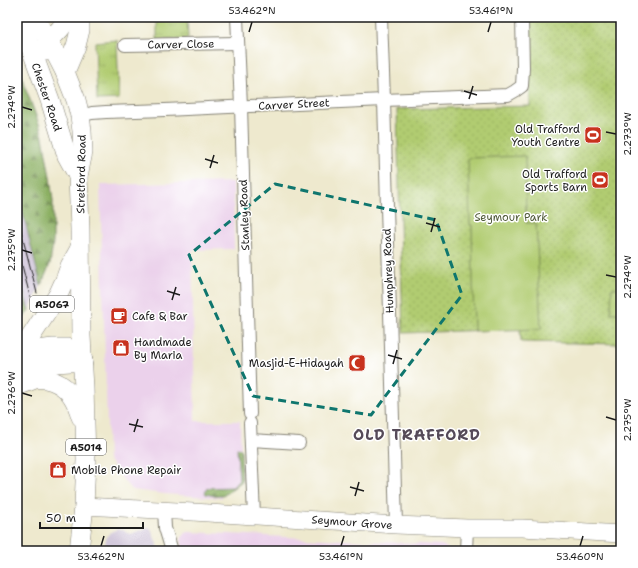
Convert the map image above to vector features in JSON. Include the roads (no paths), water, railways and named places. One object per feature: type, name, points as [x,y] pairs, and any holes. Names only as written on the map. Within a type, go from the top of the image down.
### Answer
[{"type":"main road","name":"Chester Road","points":[[17,17],[30,46],[50,100],[67,156],[78,176]]},
{"type":"main road","name":"Chester Road","points":[[33,17],[48,39],[65,72]]},
{"type":"main road","points":[[67,17],[61,28],[48,39],[46,53],[47,61],[61,105],[67,156]]},
{"type":"main road","points":[[65,72],[76,46],[80,30],[80,17]]},
{"type":"main road","name":"Stretford Road","points":[[65,72],[76,100],[80,116],[83,152],[78,176],[82,361]]},
{"type":"main road","name":"A5067","points":[[17,355],[58,295],[70,266],[80,249]]},
{"type":"main road","points":[[17,365],[38,350],[53,348],[68,348],[72,350],[82,361]]},
{"type":"main road","points":[[19,388],[30,372],[43,364],[82,361]]},
{"type":"main road","name":"A5014","points":[[79,551],[84,506],[86,467],[82,361]]},
{"type":"main road","points":[[19,388],[35,379],[45,378],[58,383],[69,391],[77,404],[86,439]]},
{"type":"main road","name":"Seymour Grove","points":[[84,506],[396,525],[467,528],[522,528],[621,534]]},
{"type":"street","name":"Stanley Road","points":[[237,17],[254,516]]},
{"type":"street","name":"Humphrey Road","points":[[380,17],[384,100],[396,525]]},
{"type":"street","name":"Carver Street","points":[[80,116],[106,112],[508,95],[522,86],[522,17]]},
{"type":"street","name":"Carver Close","points":[[125,45],[238,43]]},
{"type":"street","points":[[251,440],[299,443]]},
{"type":"street","points":[[164,510],[165,528],[172,551]]},
{"type":"street","points":[[466,551],[467,528]]},
{"type":"tram line","points":[[17,216],[37,293]]},
{"type":"tram line","points":[[17,246],[32,304]]},
{"type":"place","name":"Old Trafford Youth Centre","points":[[593,135]]},
{"type":"place","name":"Old Trafford Sports Barn","points":[[600,180]]},
{"type":"place","name":"Cafe & Bar","points":[[119,316]]},
{"type":"place","name":"Handmade By Maria","points":[[121,348]]},
{"type":"place","name":"Masjid-E-Hidayah","points":[[357,363]]},
{"type":"place","name":"Mobile Phone Repair","points":[[58,470]]},
{"type":"district","name":"OLD TRAFFORD","points":[[417,435]]},
{"type":"park label","name":"Seymour Park","points":[[511,217]]}]
